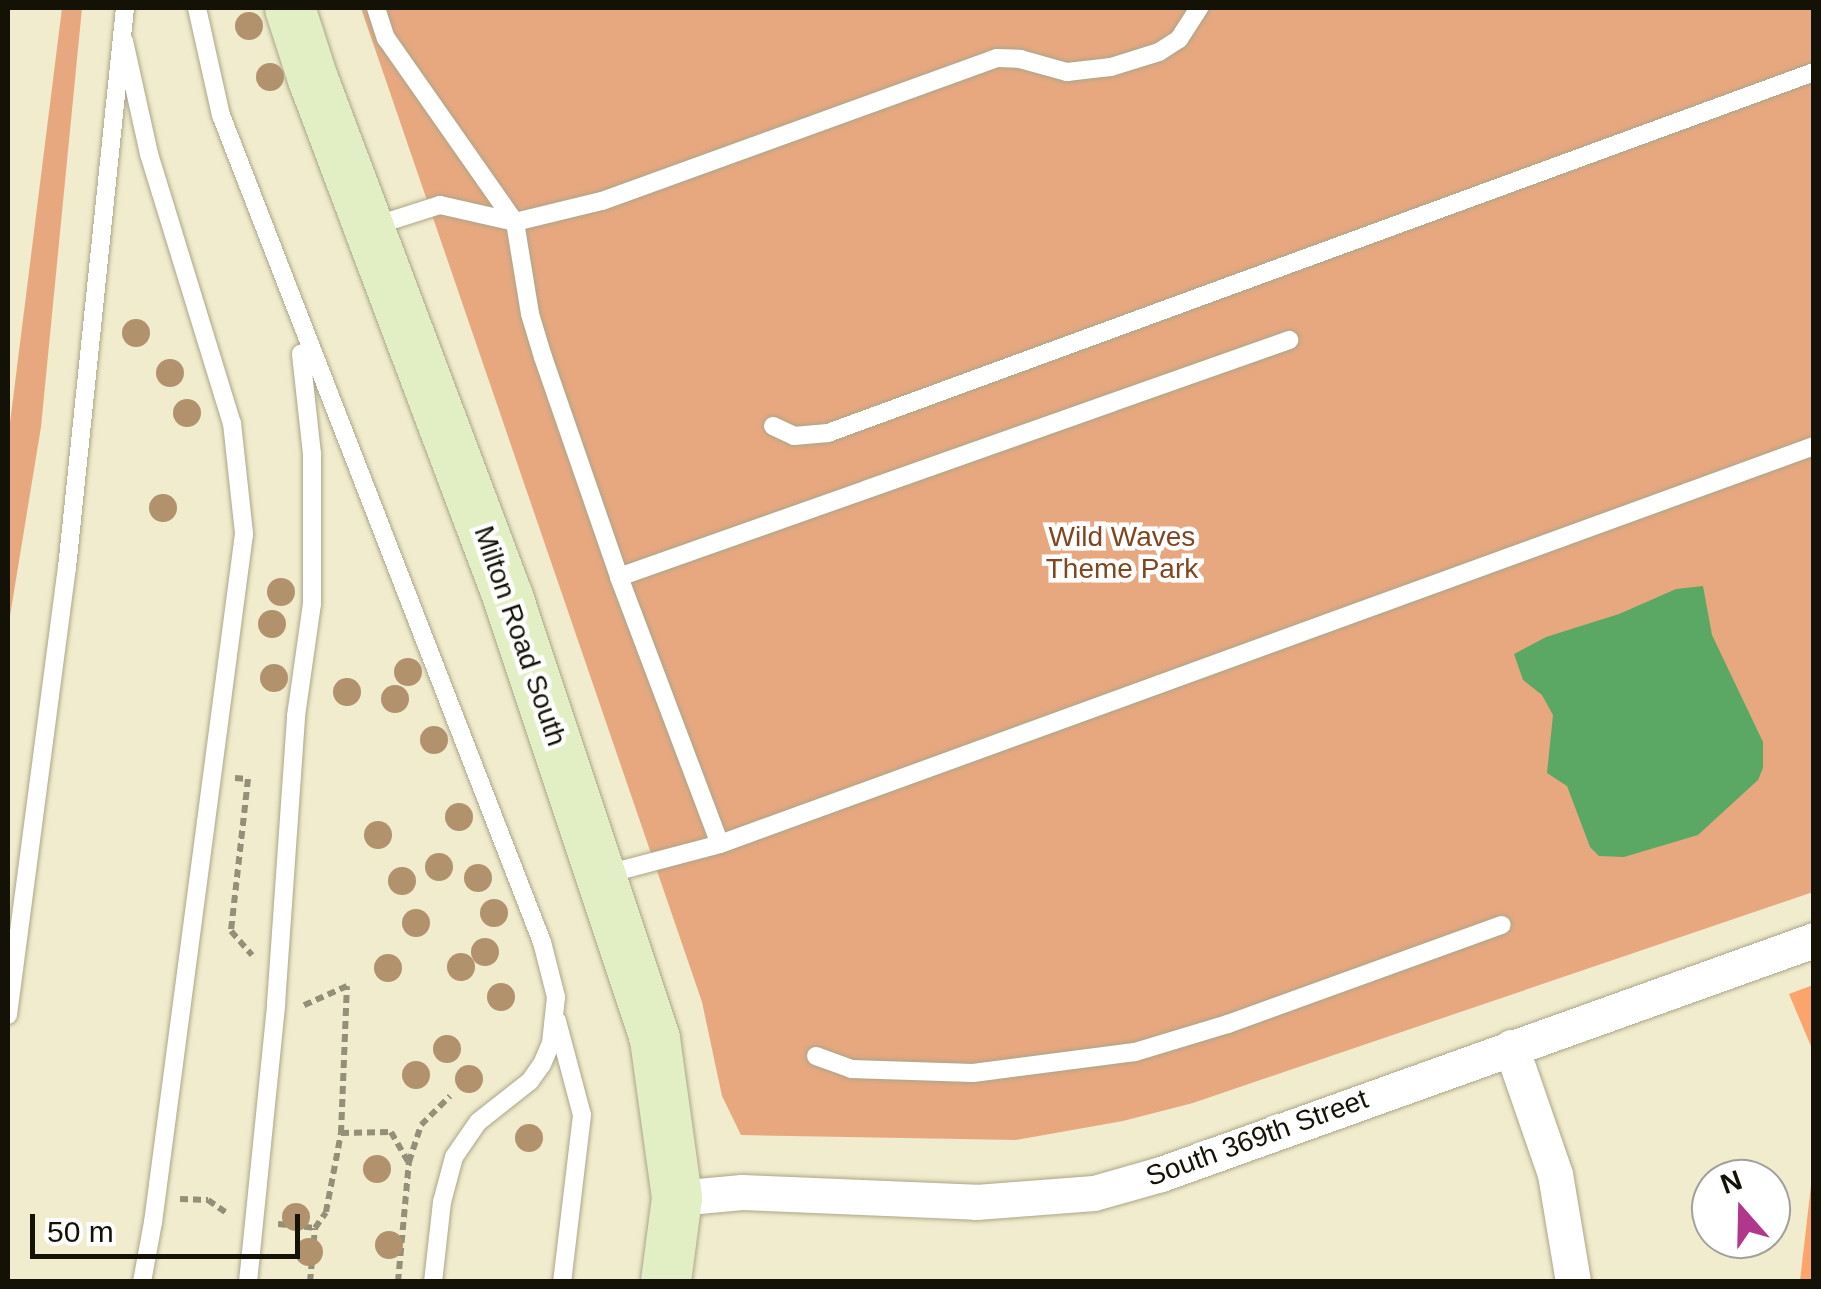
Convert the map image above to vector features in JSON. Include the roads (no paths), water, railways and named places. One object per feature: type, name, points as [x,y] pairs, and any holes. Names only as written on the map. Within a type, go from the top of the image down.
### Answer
[{"type":"street","name":"Milton Road South","points":[[290,8],[508,597],[654,1039],[676,1198],[666,1282]]},
{"type":"street","name":"South 369th Street","points":[[676,1198],[742,1192],[976,1202],[1094,1193],[1161,1174],[1814,940]]},
{"type":"street","points":[[1511,1047],[1555,1174],[1574,1282]]},
{"type":"lane","points":[[8,1014],[66,568],[126,8]]},
{"type":"lane","points":[[197,8],[202,45],[221,114],[270,248],[542,942],[554,984],[556,1019],[582,1115],[562,1282]]},
{"type":"lane","points":[[376,8],[386,38],[514,222],[530,314],[619,577],[720,844]]},
{"type":"lane","points":[[369,228],[440,206],[514,222],[666,180],[997,58],[1020,59],[1067,72],[1111,67],[1158,52],[1179,38],[1199,8]]},
{"type":"lane","points":[[124,41],[149,154],[232,424],[244,534],[154,1222],[142,1282]]},
{"type":"lane","points":[[772,426],[794,436],[828,433],[1814,72]]},
{"type":"lane","points":[[248,1282],[276,1004],[296,716],[312,604],[312,454],[306,372],[270,248]]},
{"type":"lane","points":[[619,577],[1289,340]]},
{"type":"lane","points":[[603,876],[720,844],[1814,446]]},
{"type":"lane","points":[[816,1056],[851,1069],[973,1073],[1135,1052],[1228,1024],[1502,925]]},
{"type":"lane","points":[[434,1282],[442,1202],[454,1157],[478,1122],[530,1080],[551,1043],[556,1019]]},
{"type":"park label","name":"Wild Waves Theme Park","points":[[1122,553]]}]
